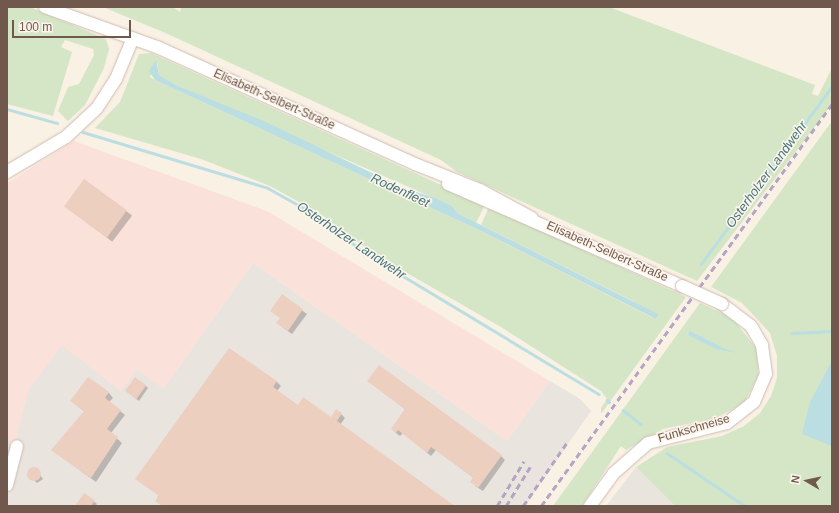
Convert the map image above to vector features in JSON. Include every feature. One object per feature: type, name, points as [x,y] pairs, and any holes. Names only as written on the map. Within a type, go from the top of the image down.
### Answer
[{"type":"street","name":"Elisabeth-Selbert-Straße","points":[[44,7],[120,36],[133,38]]},
{"type":"street","name":"Elisabeth-Selbert-Straße","points":[[66,7],[122,29],[133,38],[415,164],[488,203],[532,218],[682,286]]},
{"type":"street","points":[[7,172],[66,137],[97,108],[116,78],[133,38]]},
{"type":"street","name":"Funkschneise","points":[[590,506],[614,473],[648,443],[727,423],[754,402],[766,374],[762,345],[751,326],[722,304],[682,286]]},
{"type":"street","points":[[7,485],[17,446]]},
{"type":"shaded area","points":[[74,141],[267,211],[550,381],[507,441],[253,263],[163,389],[121,391],[14,443],[7,442],[7,183]]},
{"type":"shaded area","points":[[253,263],[507,441],[550,381],[580,399],[591,411],[525,506],[7,506],[7,442],[15,443],[29,389],[62,345],[121,391],[137,369],[163,389]]},
{"type":"shaded area","points":[[636,467],[675,506],[606,506]]},
{"type":"green space","points":[[7,7],[30,7],[106,39],[109,49],[104,68],[85,105],[68,121],[58,111],[68,87],[79,84],[94,55],[93,49],[65,40],[61,47],[72,52],[53,116],[7,104]]},
{"type":"green space","points":[[103,7],[173,7],[180,12],[181,7],[609,7],[815,85],[812,94],[818,96],[832,68],[832,104],[697,281],[457,172],[441,160],[170,35]]},
{"type":"green space","points":[[151,53],[485,205],[476,223],[459,214],[452,206],[176,85],[159,75],[157,62],[150,77],[155,80],[481,231],[655,319],[633,301],[481,225],[489,207],[686,297],[601,414],[601,408],[607,399],[601,391],[501,327],[374,254],[319,213],[270,186],[201,159],[95,128],[120,102],[139,54]]},
{"type":"green space","points":[[832,121],[832,506],[675,506],[636,467],[667,447],[722,436],[744,426],[760,413],[771,396],[777,378],[777,356],[770,333],[742,303],[711,287]]},
{"type":"green space","points":[[700,303],[732,318],[757,349],[758,376],[744,403],[716,418],[663,429],[626,450],[621,446],[582,506],[553,506]]},
{"type":"water","points":[[156,60],[159,75],[176,85],[266,122],[401,187],[435,198],[452,206],[459,214],[658,314],[656,319],[481,231],[155,80],[149,71]]},
{"type":"water","points":[[690,331],[725,349],[738,353],[716,349],[688,335]]},
{"type":"water","points":[[832,361],[832,446],[802,434],[810,402]]},
{"type":"building","points":[[84,179],[127,210],[107,238],[64,207]]},
{"type":"building","points":[[282,294],[303,309],[288,331],[276,323],[280,318],[270,311]]},
{"type":"building","points":[[229,348],[277,381],[273,387],[298,405],[303,397],[331,417],[336,409],[342,413],[337,421],[455,506],[162,506],[155,501],[159,496],[135,479]]},
{"type":"building","points":[[379,365],[502,455],[478,488],[470,482],[473,477],[431,447],[427,453],[398,430],[396,433],[391,429],[405,409],[367,381]]},
{"type":"building","points":[[88,377],[109,392],[105,398],[121,410],[107,429],[118,437],[91,478],[51,450],[84,411],[70,401]]},
{"type":"building","points":[[135,377],[146,385],[136,399],[125,391]]},
{"type":"building","points":[[31,467],[37,467],[41,471],[41,477],[37,481],[31,481],[27,477],[27,471]]},
{"type":"building","points":[[84,493],[95,500],[91,506],[75,506]]},
{"type":"waterway","name":"Osterholzer Landwehr","points":[[701,264],[832,86]]},
{"type":"waterway","name":"Osterholzer Landwehr","points":[[7,109],[57,123]]},
{"type":"waterway","name":"Osterholzer Landwehr","points":[[83,132],[268,188],[318,216],[365,253],[599,394]]},
{"type":"waterway","name":"Rodenfleet","points":[[792,333],[832,331]]},
{"type":"waterway","points":[[623,410],[641,424]]},
{"type":"waterway","points":[[667,453],[745,506]]},
{"type":"railway","points":[[541,506],[832,104]]},
{"type":"railway","points":[[523,506],[568,441]]},
{"type":"railway","points":[[497,506],[524,461]]},
{"type":"railway","points":[[506,506],[530,467]]}]
